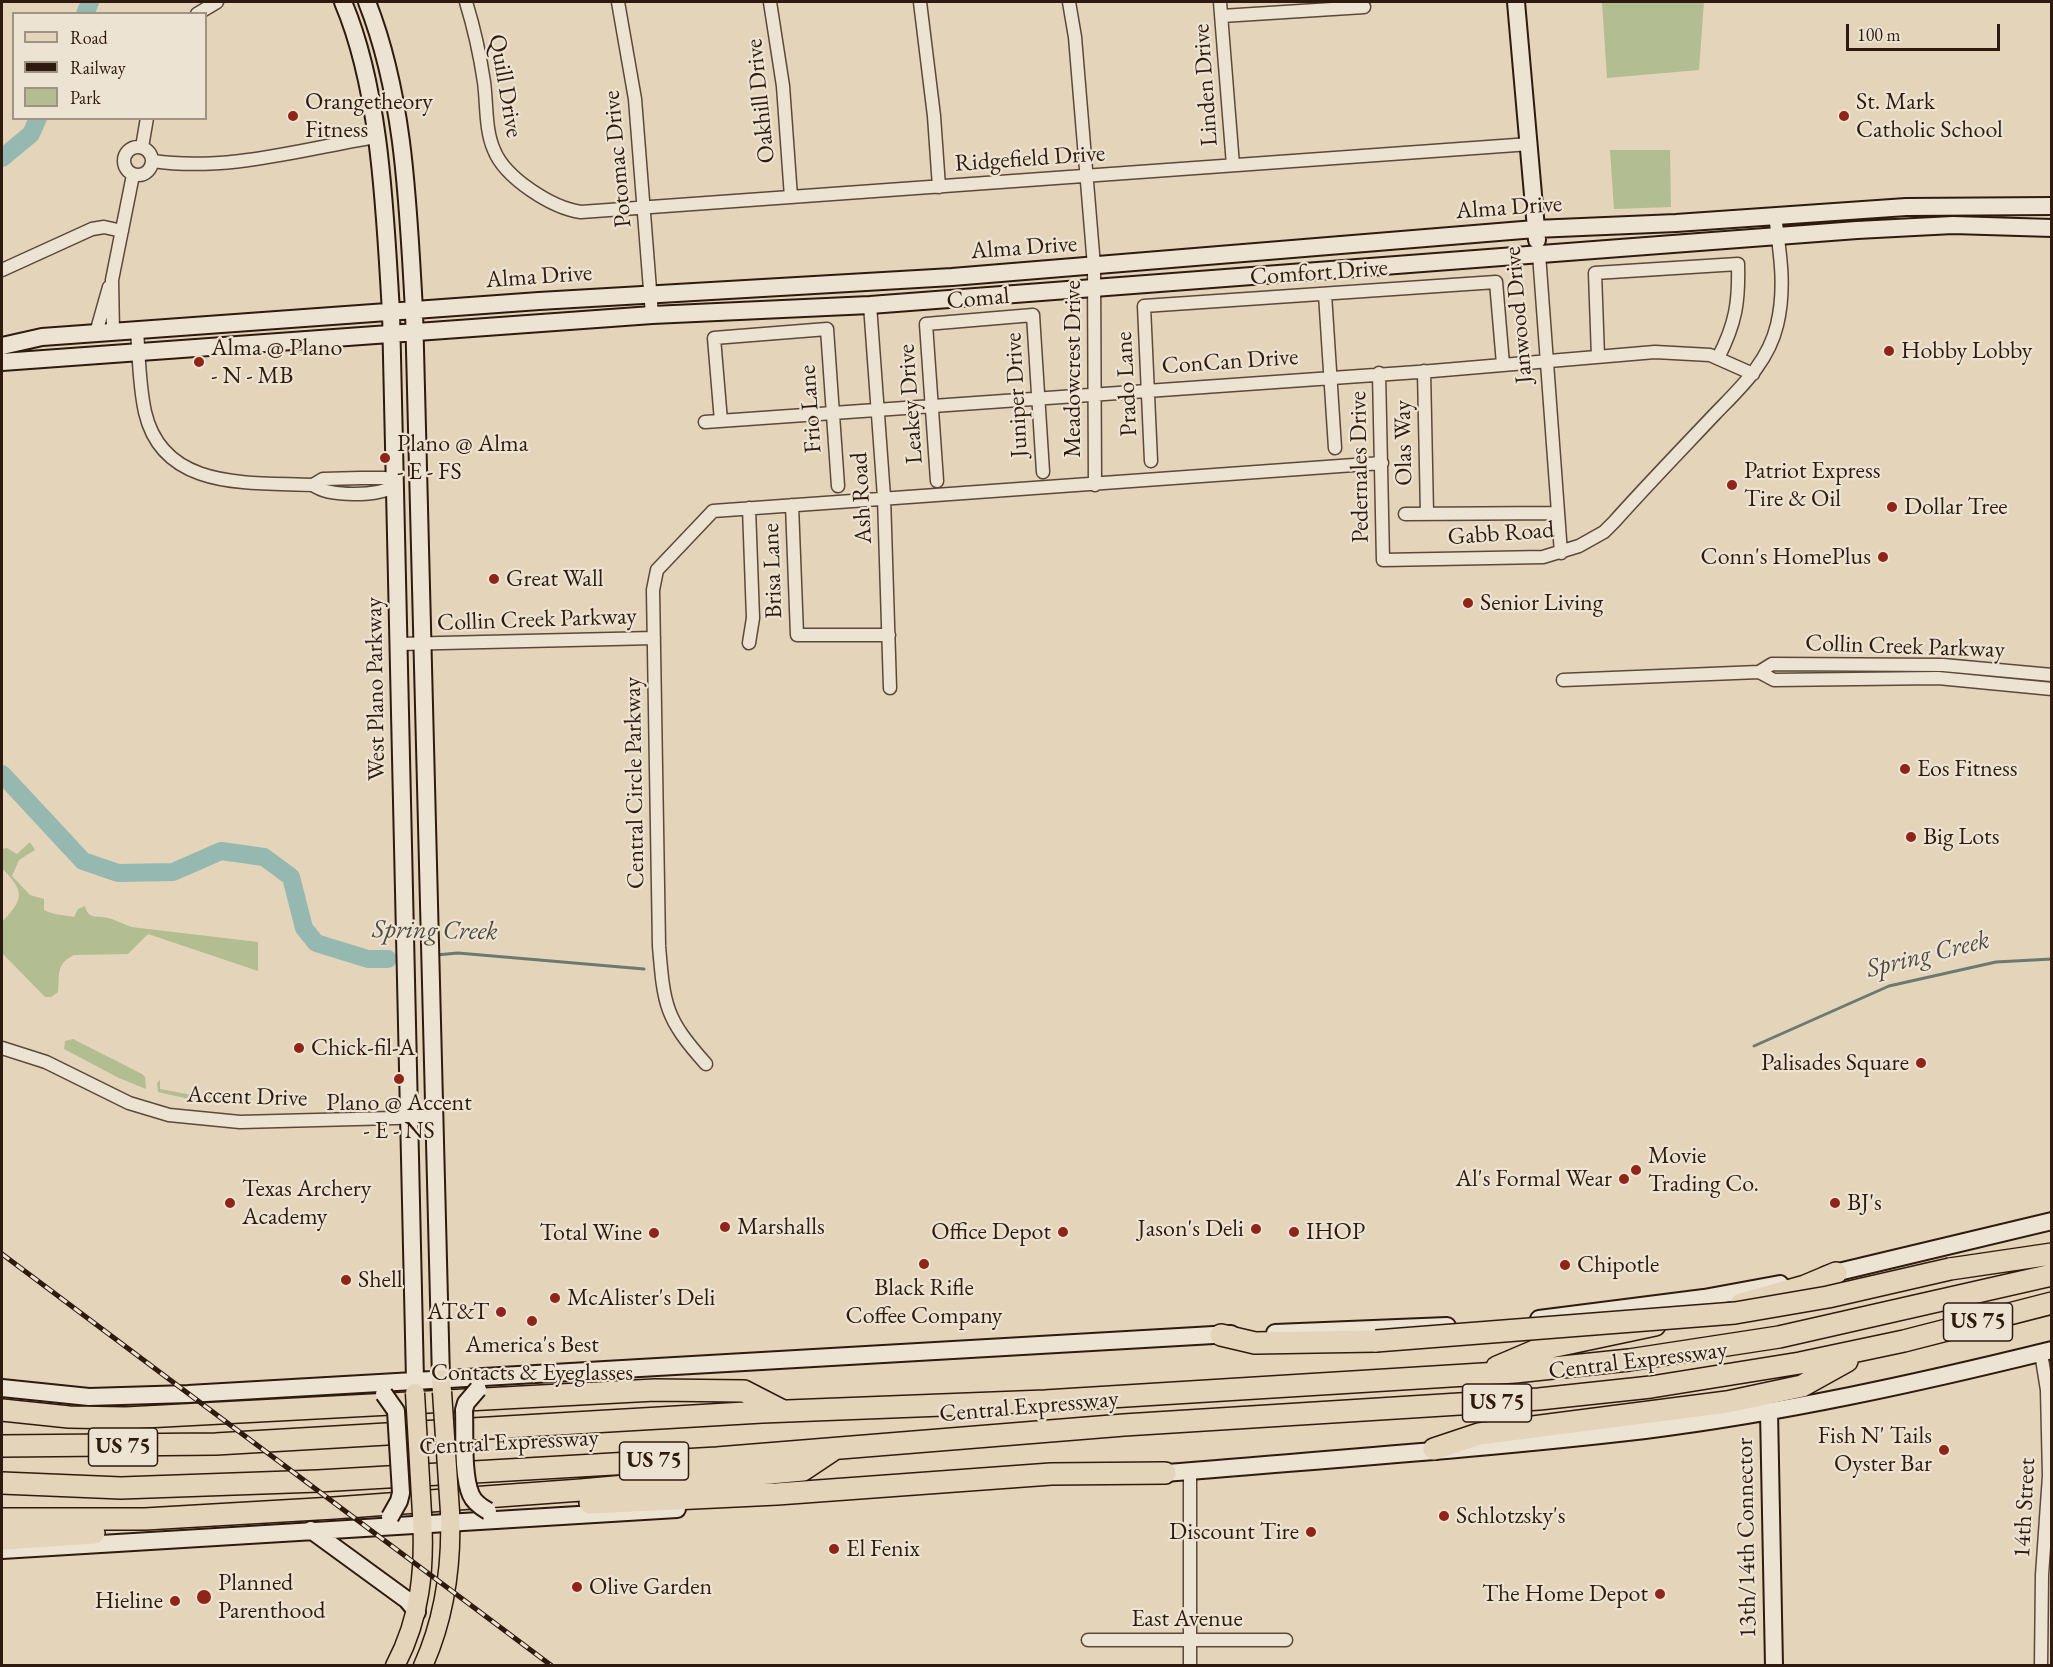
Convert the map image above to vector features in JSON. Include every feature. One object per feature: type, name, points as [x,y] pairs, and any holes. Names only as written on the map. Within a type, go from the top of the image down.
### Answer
[{"type":"highway","points":[[1221,1335],[1255,1342],[1376,1341],[1675,1320],[1736,1313],[1828,1297],[1950,1269],[2052,1254]]},
{"type":"highway","points":[[1477,1375],[1537,1350],[1600,1339],[1763,1298],[1805,1286],[1836,1273]]},
{"type":"highway","name":"Central Expressway","points":[[2,1446],[216,1444],[782,1411],[1045,1401],[1477,1375],[1619,1361],[1750,1342],[1872,1318],[2052,1275]]},
{"type":"highway","name":"Central Expressway","points":[[2,1483],[121,1488],[240,1485],[834,1449],[1124,1425],[1566,1397],[1725,1376],[1866,1350],[2052,1303]]},
{"type":"highway","points":[[1434,1449],[1479,1434],[1727,1402],[1802,1386],[1866,1350]]},
{"type":"highway","points":[[2,1410],[50,1416],[126,1418],[677,1390],[744,1391],[782,1411]]},
{"type":"highway","points":[[2,1519],[145,1519],[543,1493],[803,1470],[834,1449]]},
{"type":"highway","points":[[543,1493],[566,1503],[630,1502],[859,1489],[1051,1474],[1165,1473]]},
{"type":"highway","points":[[2,1539],[124,1531],[145,1519]]},
{"type":"main road","name":"West Plano Parkway","points":[[342,2],[364,70],[375,137],[391,312],[415,1387]]},
{"type":"main road","name":"West Plano Parkway","points":[[367,2],[381,43],[399,134],[414,310],[441,1385]]},
{"type":"main road","name":"Janwood Drive","points":[[1516,2],[1539,254]]},
{"type":"main road","points":[[375,137],[399,134]]},
{"type":"main road","points":[[2013,206],[2013,226]]},
{"type":"main road","name":"Alma Drive","points":[[2,346],[42,337],[650,294],[867,283],[1535,229],[1906,207],[2052,206]]},
{"type":"main road","name":"Alma Drive","points":[[2,362],[652,315],[870,305],[1778,235],[1920,226],[2052,228]]},
{"type":"main road","points":[[90,355],[113,332]]},
{"type":"main road","points":[[405,896],[428,894]]},
{"type":"main road","points":[[2,1388],[89,1397],[353,1384],[415,1387],[499,1376],[1523,1320],[1704,1298],[1836,1273],[2052,1221]]},
{"type":"main road","points":[[2,1550],[311,1530],[385,1521],[450,1517],[511,1519],[899,1495],[1646,1430],[1769,1411],[2046,1352]]},
{"type":"main road","points":[[499,1376],[478,1389],[471,1396],[464,1410],[468,1481],[471,1495],[477,1504],[488,1511],[511,1519]]},
{"type":"main road","points":[[353,1384],[384,1394],[396,1411],[401,1493],[399,1501],[385,1521]]},
{"type":"main road","points":[[423,1665],[444,1605],[449,1566],[450,1517],[441,1385]]},
{"type":"main road","points":[[395,1665],[417,1612],[423,1568],[415,1387]]},
{"type":"main road","name":"13th/14th Connector","points":[[1769,1411],[1774,1665]]},
{"type":"main road","points":[[311,1530],[407,1600],[417,1612]]},
{"type":"street","points":[[200,12],[217,2]]},
{"type":"street","name":"Quill Drive","points":[[466,2],[480,61],[494,151],[501,162],[538,195]]},
{"type":"street","name":"Potomac Drive","points":[[618,2],[635,99],[652,315]]},
{"type":"street","name":"Oakhill Drive","points":[[770,2],[783,86],[791,197]]},
{"type":"street","points":[[920,2],[934,116],[939,187]]},
{"type":"street","name":"Meadowcrest Drive","points":[[1069,2],[1075,37],[1094,266],[1095,485]]},
{"type":"street","name":"Linden Drive","points":[[1220,2],[1233,165]]},
{"type":"street","points":[[1222,16],[1364,7]]},
{"type":"street","points":[[142,147],[147,120]]},
{"type":"street","points":[[153,161],[174,164],[250,160],[375,137]]},
{"type":"street","name":"Ridgefield Drive","points":[[538,195],[563,209],[581,212],[1530,144]]},
{"type":"street","points":[[133,147],[142,147],[150,152],[153,161],[147,173],[133,174],[126,168],[124,159],[133,147]]},
{"type":"street","points":[[113,332],[112,280],[133,174]]},
{"type":"street","points":[[1753,374],[1769,349],[1777,326],[1783,294],[1775,216]]},
{"type":"street","points":[[2,270],[92,229],[104,227],[123,231]]},
{"type":"street","name":"Janwood Drive","points":[[1539,254],[1561,553]]},
{"type":"street","points":[[1599,357],[1595,273],[1738,264],[1739,301],[1730,333],[1718,358]]},
{"type":"street","points":[[96,333],[104,296],[112,280]]},
{"type":"street","name":"Comfort Drive","points":[[1144,306],[1496,282],[1503,364]]},
{"type":"street","points":[[1324,294],[1335,448]]},
{"type":"street","name":"Ash Road","points":[[870,305],[884,497],[890,688]]},
{"type":"street","name":"Prado Lane","points":[[1144,306],[1152,461]]},
{"type":"street","name":"Comal","points":[[926,324],[1034,315]]},
{"type":"street","name":"Juniper Drive","points":[[1034,315],[1043,472]]},
{"type":"street","name":"Leakey Drive","points":[[926,324],[937,481]]},
{"type":"street","name":"Frio Lane","points":[[720,421],[714,338],[827,329],[838,486]]},
{"type":"street","points":[[137,330],[146,413],[154,436],[166,455],[198,473],[227,481],[313,485],[323,493],[386,492],[396,485],[418,485]]},
{"type":"street","name":"ConCan Drive","points":[[705,422],[1547,362],[1655,352],[1687,352],[1718,358],[1753,374]]},
{"type":"street","name":"Olas Way","points":[[1424,371],[1427,514]]},
{"type":"street","name":"Pedernales Drive","points":[[1379,373],[1383,560]]},
{"type":"street","name":"Gabb Road","points":[[1383,560],[1544,557],[1561,553],[1604,532],[1753,374]]},
{"type":"street","points":[[749,643],[753,618],[749,508],[1382,463]]},
{"type":"street","name":"Brisa Lane","points":[[792,505],[797,635],[889,635]]},
{"type":"street","name":"Central Circle Parkway","points":[[706,1064],[679,1034],[667,1011],[662,986],[659,946],[653,590],[657,570],[713,511],[749,508]]},
{"type":"street","points":[[1405,514],[1558,513]]},
{"type":"street","name":"Collin Creek Parkway","points":[[399,644],[654,638]]},
{"type":"street","name":"Collin Creek Parkway","points":[[1563,680],[1759,672],[1772,664],[1943,665],[2052,675]]},
{"type":"street","name":"Collin Creek Parkway","points":[[1759,672],[1774,680],[1938,678],[2052,689]]},
{"type":"street","name":"Accent Drive","points":[[2,1048],[46,1062],[129,1104],[169,1115],[240,1122],[433,1118]]},
{"type":"street","name":"14th Street","points":[[2041,1665],[2047,1646],[2042,1575],[2050,1476],[2046,1352]]},
{"type":"street","points":[[1190,1471],[1190,1665]]},
{"type":"street","name":"East Avenue","points":[[1088,1640],[1286,1640]]},
{"type":"green space","points":[[1602,2],[1704,2],[1699,70],[1607,78]]},
{"type":"green space","points":[[1610,150],[1670,150],[1671,207],[1614,209]]},
{"type":"green space","points":[[30,842],[35,850],[19,860],[12,876],[30,895],[44,899],[44,910],[74,917],[78,909],[85,906],[91,915],[104,917],[131,927],[258,942],[258,971],[148,934],[128,954],[74,955],[68,958],[61,966],[58,992],[51,997],[45,997],[2,953],[2,922],[15,907],[19,895],[15,883],[2,868],[2,849],[7,848],[17,854]]},
{"type":"green space","points":[[73,1039],[142,1074],[145,1077],[146,1089],[119,1078],[64,1049],[65,1041]]},
{"type":"green space","points":[[160,1080],[160,1089],[198,1096],[247,1097],[248,1088],[250,1102],[198,1101],[158,1092],[157,1083]]},
{"type":"waterway","points":[[86,12],[90,2]]},
{"type":"waterway","points":[[2,158],[31,134],[37,120]]},
{"type":"waterway","name":"Spring Creek","points":[[2,774],[83,861],[118,873],[173,872],[221,851],[264,857],[291,877],[304,928],[316,943],[368,959],[388,959]]},
{"type":"waterway","name":"Spring Creek","points":[[436,955],[458,953],[644,969]]},
{"type":"waterway","name":"Spring Creek","points":[[388,959],[400,958]]},
{"type":"waterway","name":"Spring Creek","points":[[1754,1046],[1889,986],[1996,962],[2052,959]]},
{"type":"railway","points":[[2,1254],[552,1666]]},
{"type":"place","name":"Orangetheory Fitness","points":[[293,116]]},
{"type":"place","name":"St. Mark Catholic School","points":[[1844,116]]},
{"type":"place","name":"Hobby Lobby","points":[[1889,351]]},
{"type":"place","name":"Alma @ Plano - N - MB","points":[[199,362]]},
{"type":"place","name":"Plano @ Alma - E - FS","points":[[385,458]]},
{"type":"place","name":"Patriot Express Tire & Oil","points":[[1732,485]]},
{"type":"place","name":"Dollar Tree","points":[[1892,507]]},
{"type":"place","name":"Conn's HomePlus","points":[[1883,557]]},
{"type":"place","name":"Great Wall","points":[[494,579]]},
{"type":"place","name":"Senior Living","points":[[1468,603]]},
{"type":"place","name":"Eos Fitness","points":[[1905,769]]},
{"type":"place","name":"Big Lots","points":[[1911,837]]},
{"type":"place","name":"Chick-fil-A","points":[[299,1048]]},
{"type":"place","name":"Palisades Square","points":[[1921,1063]]},
{"type":"place","name":"Plano @ Accent - E - NS","points":[[399,1079]]},
{"type":"place","name":"Movie Trading Co.","points":[[1636,1170]]},
{"type":"place","name":"Al's Formal Wear","points":[[1624,1179]]},
{"type":"place","name":"Texas Archery Academy","points":[[230,1203]]},
{"type":"place","name":"BJ's","points":[[1835,1203]]},
{"type":"place","name":"Marshalls","points":[[725,1227]]},
{"type":"place","name":"Jason's Deli","points":[[1256,1229]]},
{"type":"place","name":"Office Depot","points":[[1063,1232]]},
{"type":"place","name":"IHOP","points":[[1294,1232]]},
{"type":"place","name":"Total Wine","points":[[654,1233]]},
{"type":"place","name":"Black Rifle Coffee Company","points":[[924,1264]]},
{"type":"place","name":"Chipotle","points":[[1565,1265]]},
{"type":"place","name":"Shell","points":[[346,1280]]},
{"type":"place","name":"McAlister's Deli","points":[[555,1298]]},
{"type":"place","name":"AT&T","points":[[501,1312]]},
{"type":"place","name":"America's Best Contacts & Eyeglasses","points":[[532,1321]]},
{"type":"place","name":"Fish N' Tails Oyster Bar","points":[[1944,1450]]},
{"type":"place","name":"Schlotzsky's","points":[[1444,1516]]},
{"type":"place","name":"Discount Tire","points":[[1311,1532]]},
{"type":"place","name":"El Fenix","points":[[834,1549]]},
{"type":"place","name":"Olive Garden","points":[[577,1587]]},
{"type":"place","name":"The Home Depot","points":[[1660,1594]]},
{"type":"place","name":"Planned Parenthood","points":[[204,1597]]},
{"type":"place","name":"Hieline","points":[[175,1601]]}]
